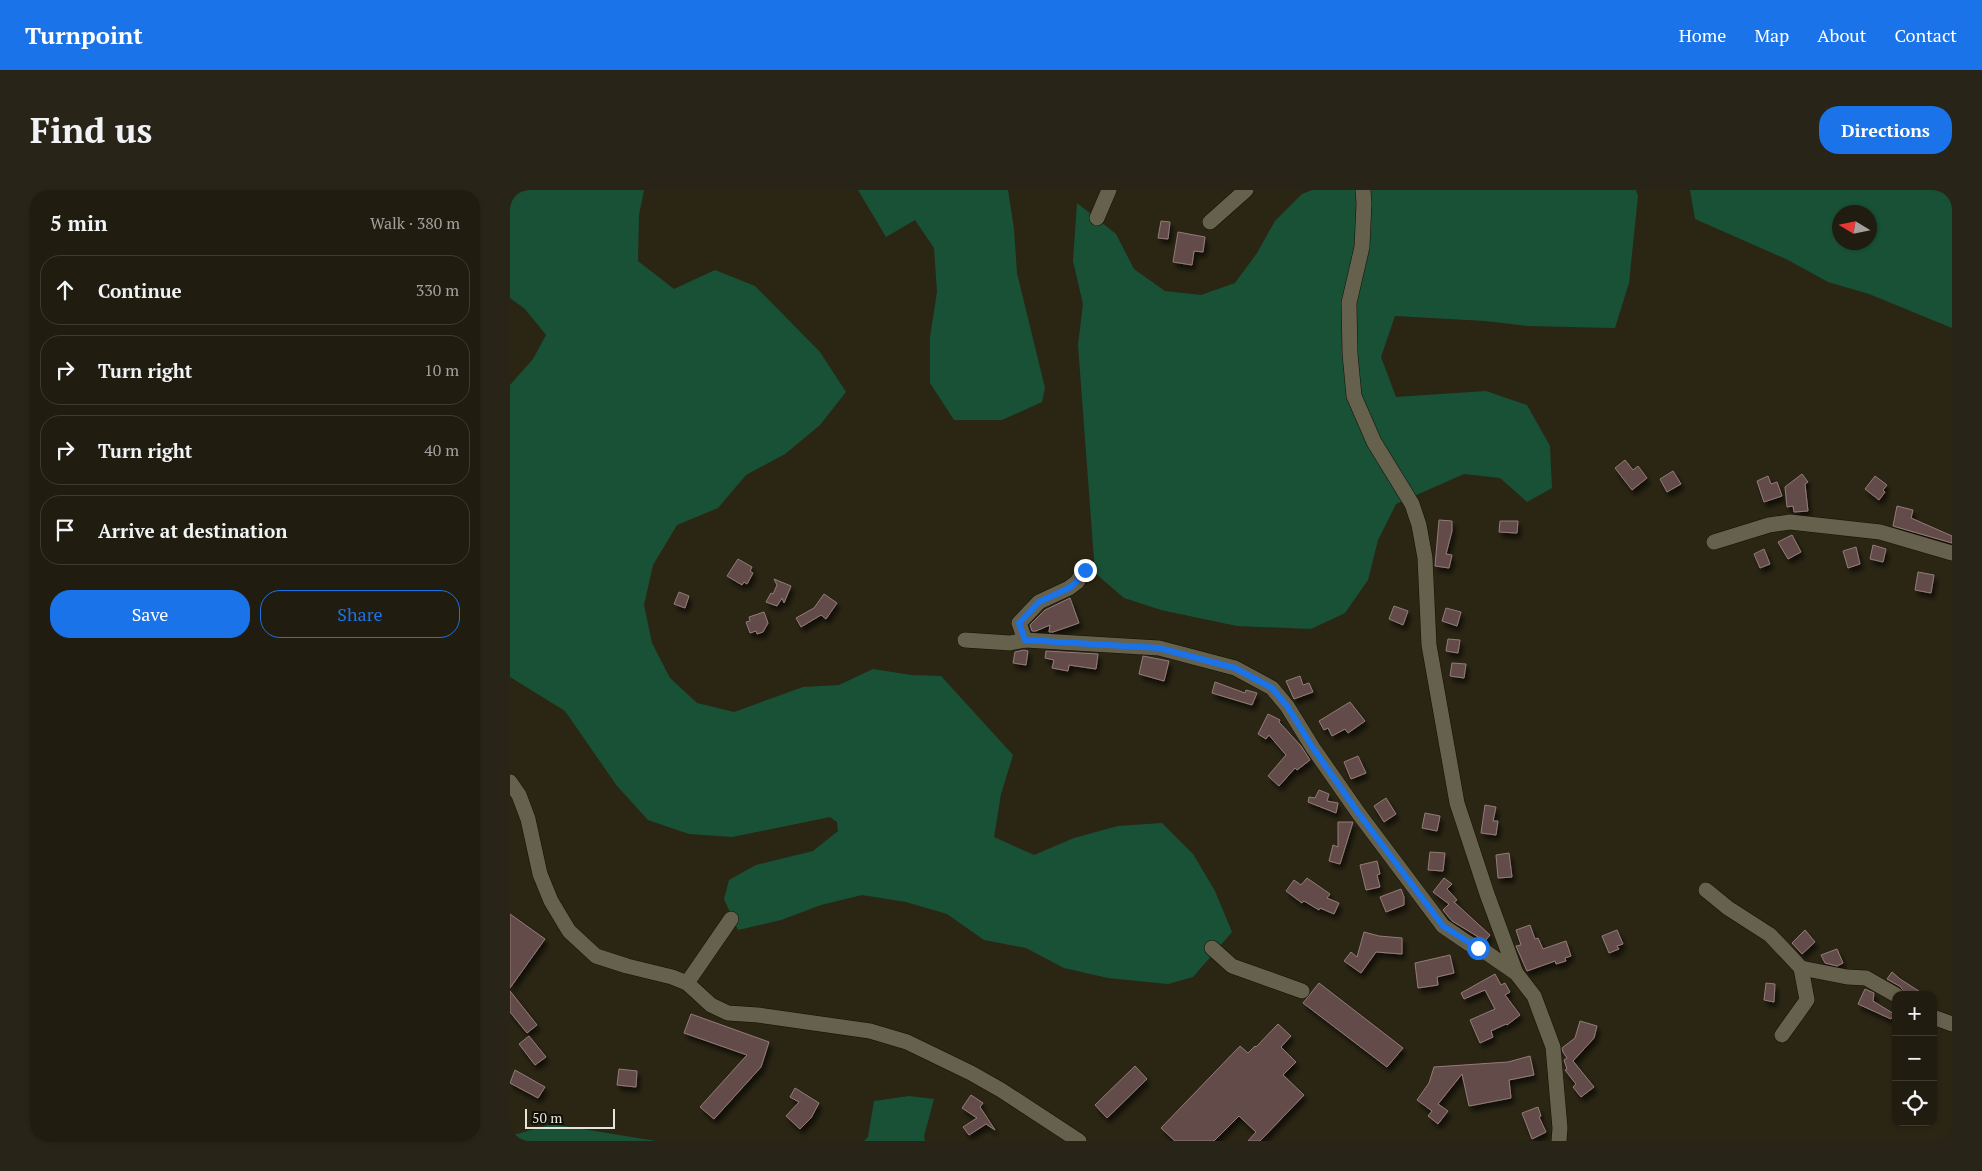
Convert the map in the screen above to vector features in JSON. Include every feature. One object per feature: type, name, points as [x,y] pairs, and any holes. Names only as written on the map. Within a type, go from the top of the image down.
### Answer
[{"type":"street","points":[[1097,218],[1109,190]]},
{"type":"street","points":[[1210,222],[1246,190]]},
{"type":"street","points":[[1362,190],[1364,203],[1362,247],[1349,303],[1350,354],[1354,396],[1374,442],[1412,504],[1425,558],[1429,645],[1458,803],[1487,894],[1516,973]]},
{"type":"street","points":[[1714,542],[1769,525],[1790,522],[1880,532],[1906,538],[1952,553]]},
{"type":"street","points":[[1025,640],[1019,623],[1023,617],[1039,602],[1069,588],[1085,570]]},
{"type":"street","points":[[965,640],[1010,643],[1025,640],[1159,648],[1235,668],[1272,688],[1287,706],[1313,748],[1359,814],[1443,926],[1516,973],[1534,996],[1553,1047],[1560,1128],[1559,1141]]},
{"type":"street","points":[[510,782],[519,795],[528,819],[538,866],[550,901],[569,931],[596,956],[687,983],[711,1005],[728,1013],[758,1015],[870,1031],[907,1042],[1001,1090],[1079,1141]]},
{"type":"street","points":[[1706,890],[1728,908],[1770,934],[1801,968],[1806,1000],[1782,1035]]},
{"type":"street","points":[[687,983],[731,918]]},
{"type":"street","points":[[1212,948],[1232,966],[1302,990]]},
{"type":"street","points":[[1801,968],[1847,977],[1866,978],[1892,994]]},
{"type":"street","points":[[1937,1018],[1952,1024]]},
{"type":"green space","points":[[510,190],[644,190],[639,215],[638,261],[674,289],[715,270],[755,286],[820,352],[846,392],[820,425],[785,454],[746,475],[718,508],[677,525],[653,565],[644,605],[652,643],[670,678],[697,703],[734,712],[803,687],[839,685],[873,669],[911,675],[941,676],[1013,755],[1001,794],[994,837],[1034,855],[1074,838],[1118,826],[1162,823],[1193,854],[1215,891],[1232,932],[1193,977],[1168,984],[1108,978],[1064,968],[1026,948],[984,940],[947,914],[906,902],[862,895],[821,905],[781,920],[738,930],[724,899],[729,880],[756,865],[813,851],[838,831],[837,822],[830,817],[732,837],[689,834],[648,820],[617,786],[565,711],[510,677],[510,385],[533,359],[546,335],[525,309],[510,298]]},
{"type":"green space","points":[[858,190],[1008,190],[1014,229],[1017,273],[1045,388],[1042,402],[1002,420],[954,420],[930,383],[930,337],[937,292],[934,248],[915,220],[886,237]]},
{"type":"green space","points":[[1312,190],[1636,190],[1638,196],[1629,283],[1615,328],[1528,326],[1485,321],[1395,316],[1381,357],[1396,397],[1486,391],[1527,405],[1550,446],[1552,488],[1527,502],[1500,478],[1464,474],[1396,504],[1378,540],[1368,580],[1345,613],[1311,629],[1237,626],[1161,610],[1124,598],[1095,573],[1078,345],[1083,304],[1073,261],[1077,203],[1116,234],[1134,269],[1165,291],[1201,295],[1235,283],[1257,253],[1275,221],[1302,194]]},
{"type":"green space","points":[[1690,190],[1952,190],[1952,328],[1869,294],[1828,282],[1788,260],[1695,219]]},
{"type":"green space","points":[[909,1096],[934,1099],[924,1136],[925,1141],[864,1141],[868,1137],[874,1101]]},
{"type":"green space","points":[[552,1124],[656,1141],[510,1141],[510,1136]]},
{"type":"building","points":[[1161,221],[1170,222],[1168,239],[1158,238]]},
{"type":"building","points":[[1178,232],[1205,237],[1203,252],[1194,251],[1192,265],[1173,262]]},
{"type":"building","points":[[1625,460],[1633,470],[1638,466],[1647,478],[1632,490],[1615,468]]},
{"type":"building","points":[[1673,471],[1681,484],[1667,492],[1660,479]]},
{"type":"building","points":[[1802,474],[1808,482],[1805,484],[1808,511],[1794,512],[1793,506],[1787,507],[1785,487]]},
{"type":"building","points":[[1768,476],[1771,484],[1777,482],[1782,496],[1764,502],[1757,481]]},
{"type":"building","points":[[1875,476],[1887,485],[1883,490],[1885,492],[1879,500],[1865,489]]},
{"type":"building","points":[[1897,506],[1913,510],[1911,518],[1952,536],[1952,543],[1893,526]]},
{"type":"building","points":[[1439,520],[1452,521],[1452,531],[1446,554],[1452,555],[1449,568],[1435,566]]},
{"type":"building","points":[[1500,521],[1518,521],[1517,533],[1499,532]]},
{"type":"building","points":[[1792,535],[1801,552],[1788,559],[1778,542]]},
{"type":"building","points":[[1873,545],[1886,549],[1883,562],[1870,559]]},
{"type":"building","points":[[1856,547],[1860,564],[1848,568],[1843,551]]},
{"type":"building","points":[[1764,549],[1770,564],[1760,568],[1754,554]]},
{"type":"building","points":[[738,559],[752,567],[750,571],[753,573],[747,584],[744,582],[742,585],[727,576]]},
{"type":"building","points":[[1918,572],[1934,575],[1931,593],[1915,590]]},
{"type":"building","points":[[774,579],[791,586],[784,603],[782,598],[777,606],[766,602],[771,593],[773,594],[777,585]]},
{"type":"building","points":[[679,592],[689,596],[685,608],[674,604]]},
{"type":"building","points":[[824,594],[837,603],[826,619],[821,615],[801,627],[796,618],[814,608]]},
{"type":"building","points":[[1070,598],[1079,623],[1053,632],[1049,632],[1050,625],[1032,631],[1030,625],[1045,610]]},
{"type":"building","points":[[1394,606],[1408,611],[1403,625],[1389,619]]},
{"type":"building","points":[[1446,608],[1461,612],[1457,626],[1442,621]]},
{"type":"building","points":[[764,612],[768,623],[763,632],[757,634],[756,631],[750,633],[746,622],[750,621],[749,617]]},
{"type":"building","points":[[1448,639],[1460,640],[1458,653],[1446,651]]},
{"type":"building","points":[[1028,651],[1026,665],[1013,663],[1015,652]]},
{"type":"building","points":[[1046,651],[1098,654],[1096,669],[1069,665],[1068,671],[1052,668],[1054,660],[1045,658]]},
{"type":"building","points":[[1143,656],[1169,661],[1164,681],[1139,674]]},
{"type":"building","points":[[1452,663],[1466,664],[1464,678],[1450,676]]},
{"type":"building","points":[[1300,676],[1303,685],[1309,683],[1313,692],[1294,699],[1286,681]]},
{"type":"building","points":[[1215,682],[1245,693],[1246,690],[1257,693],[1252,705],[1212,693]]},
{"type":"building","points":[[1350,702],[1365,721],[1348,733],[1345,729],[1332,736],[1328,728],[1324,730],[1319,721]]},
{"type":"building","points":[[1268,714],[1280,720],[1279,722],[1301,746],[1310,760],[1297,770],[1295,768],[1279,786],[1268,776],[1286,755],[1269,735],[1266,739],[1258,734]]},
{"type":"building","points":[[1358,756],[1366,773],[1351,779],[1344,762]]},
{"type":"building","points":[[1319,790],[1329,794],[1327,801],[1338,803],[1336,813],[1308,802],[1309,797],[1315,798]]},
{"type":"building","points":[[1386,798],[1396,814],[1384,822],[1374,806]]},
{"type":"building","points":[[1485,805],[1496,807],[1493,821],[1498,821],[1496,835],[1481,833]]},
{"type":"building","points":[[1425,813],[1440,816],[1437,831],[1422,828]]},
{"type":"building","points":[[1338,822],[1353,822],[1340,864],[1329,861],[1333,845],[1338,847]]},
{"type":"building","points":[[1430,852],[1445,853],[1443,871],[1428,870]]},
{"type":"building","points":[[1509,853],[1512,877],[1498,878],[1496,855]]},
{"type":"building","points":[[1377,861],[1380,874],[1377,875],[1380,887],[1366,890],[1360,865]]},
{"type":"building","points":[[1307,878],[1330,894],[1327,898],[1339,903],[1334,914],[1320,908],[1319,910],[1304,901],[1302,903],[1286,891],[1294,880],[1301,885]]},
{"type":"building","points":[[1444,878],[1452,884],[1447,889],[1457,900],[1454,902],[1490,935],[1485,941],[1452,921],[1443,910],[1449,904],[1433,892]]},
{"type":"building","points":[[1401,889],[1404,905],[1386,912],[1380,897]]},
{"type":"building","points":[[510,914],[545,939],[510,988]]},
{"type":"building","points":[[1530,925],[1535,939],[1538,938],[1543,949],[1566,941],[1571,956],[1565,958],[1566,961],[1556,964],[1555,961],[1527,971],[1516,946],[1521,945],[1516,930]]},
{"type":"building","points":[[1617,930],[1623,944],[1617,946],[1619,949],[1609,953],[1602,936]]},
{"type":"building","points":[[1805,930],[1815,942],[1802,954],[1792,943]]},
{"type":"building","points":[[1364,932],[1379,936],[1402,938],[1402,954],[1376,952],[1361,973],[1344,961],[1351,952],[1357,957]]},
{"type":"building","points":[[1837,949],[1843,963],[1837,966],[1825,963],[1821,955]]},
{"type":"building","points":[[1450,955],[1454,973],[1437,977],[1438,985],[1418,988],[1415,963]]},
{"type":"building","points":[[1892,972],[1919,991],[1903,991],[1901,987],[1887,979]]},
{"type":"building","points":[[1495,974],[1501,985],[1505,983],[1510,992],[1505,995],[1520,1015],[1507,1025],[1491,1031],[1493,1037],[1480,1043],[1470,1020],[1495,1009],[1485,990],[1464,999],[1461,993]]},
{"type":"building","points":[[1319,983],[1403,1048],[1387,1067],[1303,1003]]},
{"type":"building","points":[[1766,983],[1775,984],[1774,1002],[1764,1000]]},
{"type":"building","points":[[1865,989],[1874,993],[1873,1001],[1892,1013],[1892,1017],[1891,1019],[1858,1004]]},
{"type":"building","points":[[510,991],[537,1025],[527,1033],[510,1012]]},
{"type":"building","points":[[691,1014],[769,1042],[761,1067],[714,1119],[700,1107],[747,1055],[684,1033]]},
{"type":"building","points":[[1580,1021],[1597,1026],[1594,1038],[1573,1061],[1594,1087],[1581,1097],[1573,1087],[1576,1084],[1565,1070],[1567,1069],[1564,1060],[1567,1058],[1562,1048],[1575,1038]]},
{"type":"building","points":[[1278,1024],[1291,1036],[1281,1047],[1296,1062],[1283,1075],[1304,1095],[1260,1141],[1248,1141],[1256,1132],[1239,1116],[1214,1141],[1175,1141],[1161,1128],[1240,1046],[1248,1053]]},
{"type":"building","points":[[529,1036],[546,1057],[535,1065],[519,1044]]},
{"type":"building","points":[[1530,1056],[1534,1075],[1509,1080],[1511,1098],[1469,1106],[1462,1074],[1438,1104],[1448,1111],[1438,1124],[1428,1116],[1432,1111],[1417,1100],[1429,1083],[1434,1067],[1508,1062]]},
{"type":"building","points":[[1135,1066],[1147,1079],[1107,1118],[1095,1105]]},
{"type":"building","points":[[619,1069],[637,1071],[636,1087],[617,1085]]},
{"type":"building","points":[[515,1070],[545,1087],[538,1098],[510,1083]]},
{"type":"building","points":[[795,1088],[819,1103],[811,1118],[800,1129],[786,1116],[799,1102],[790,1097]]},
{"type":"building","points":[[971,1095],[983,1103],[980,1107],[995,1130],[986,1124],[969,1135],[963,1127],[977,1118],[962,1108]]},
{"type":"building","points":[[1538,1107],[1541,1116],[1539,1117],[1546,1132],[1532,1139],[1522,1113]]},
{"type":"route","points":[[1085,570],[1069,588],[1039,602],[1023,617],[1019,623],[1025,640],[1159,648],[1235,668],[1272,688],[1287,706],[1313,748],[1359,814],[1443,926],[1478,948]]}]
